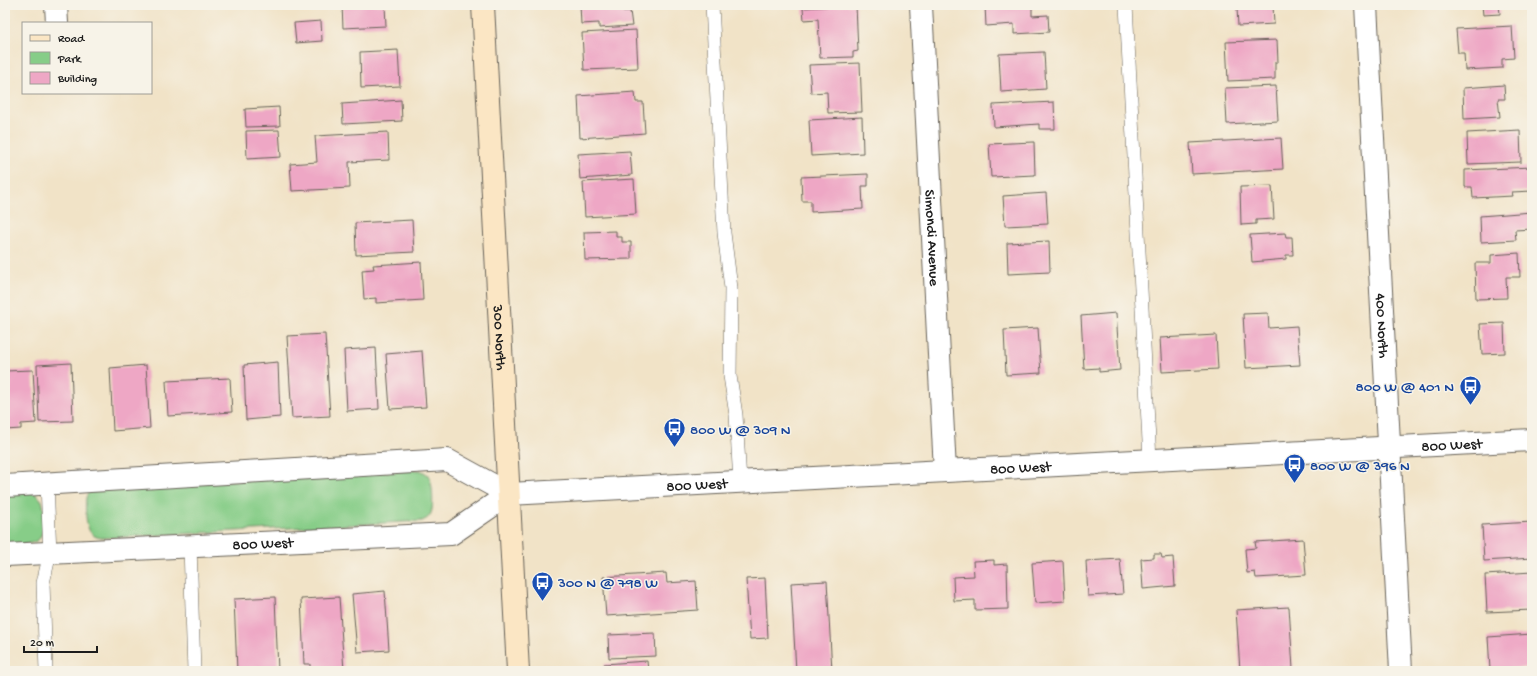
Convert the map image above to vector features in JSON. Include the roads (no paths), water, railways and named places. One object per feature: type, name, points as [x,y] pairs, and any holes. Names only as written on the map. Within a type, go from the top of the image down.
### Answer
[{"type":"street","points":[[56,5],[57,22]]},
{"type":"street","name":"300 North","points":[[483,5],[518,671]]},
{"type":"street","name":"Simondi Avenue","points":[[921,5],[945,471]]},
{"type":"street","name":"400 North","points":[[1366,5],[1401,671]]},
{"type":"street","name":"800 West","points":[[5,555],[452,534],[509,494],[1532,440]]},
{"type":"street","points":[[5,486],[447,460],[509,494]]},
{"type":"lane","points":[[712,5],[724,233],[731,288],[730,376],[736,415],[740,482]]},
{"type":"lane","points":[[1126,5],[1150,460]]},
{"type":"lane","points":[[46,671],[43,583],[50,553],[47,484]]},
{"type":"lane","points":[[190,546],[194,671]]},
{"type":"place","name":"800 W @ 401 N","points":[[1470,406]]},
{"type":"place","name":"800 W @ 309 N","points":[[675,448]]},
{"type":"place","name":"800 W @ 396 N","points":[[1295,484]]},
{"type":"place","name":"300 N @ 798 W","points":[[542,602]]}]
